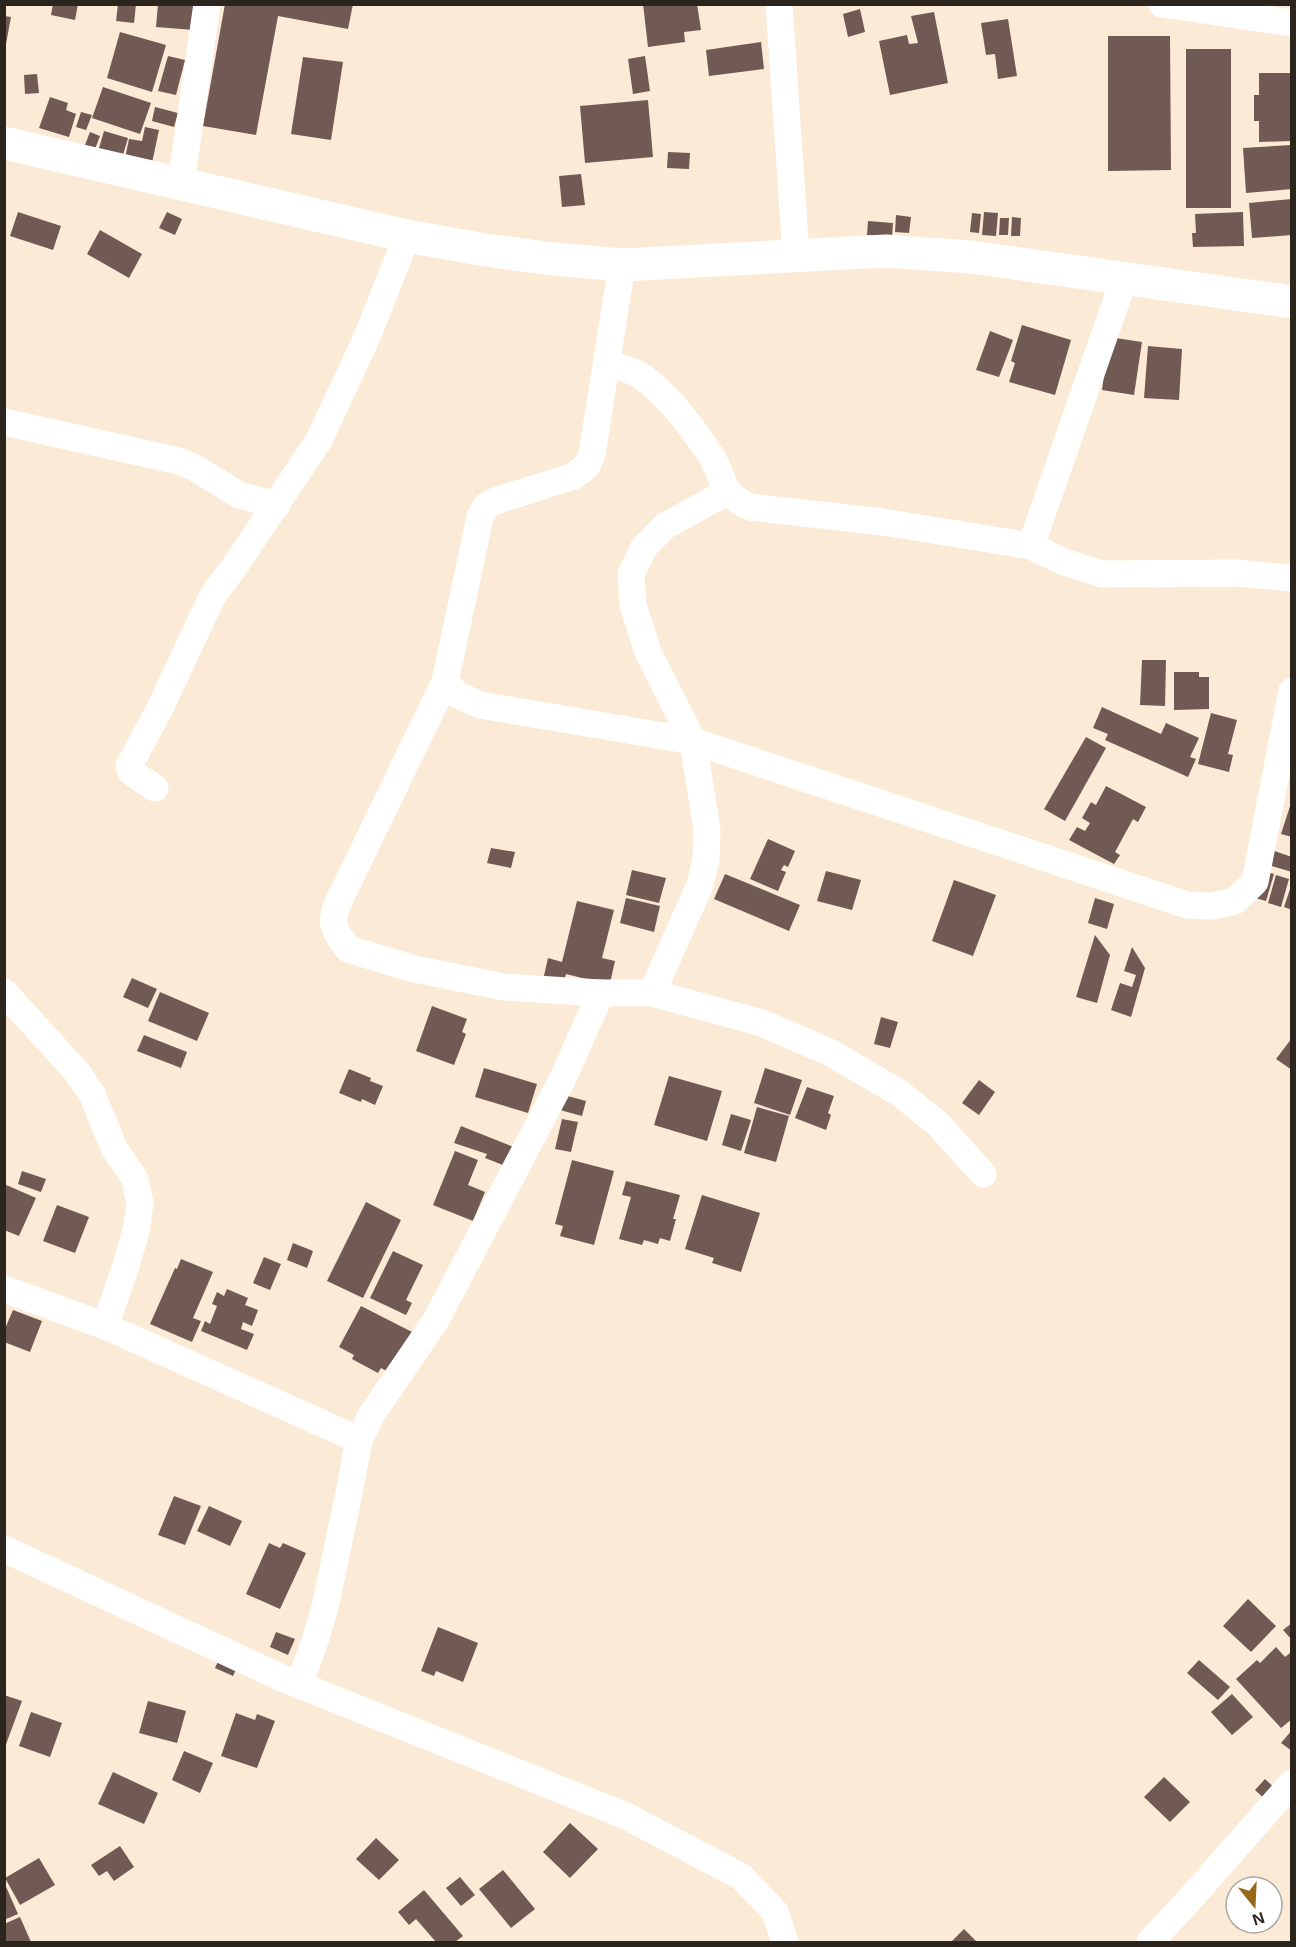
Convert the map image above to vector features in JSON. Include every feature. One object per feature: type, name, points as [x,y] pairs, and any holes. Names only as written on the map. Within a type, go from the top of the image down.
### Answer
[{"type":"street","points":[[181,183],[207,4]]},
{"type":"street","points":[[779,4],[796,255]]},
{"type":"street","points":[[1162,4],[1292,22]]},
{"type":"street","points":[[4,143],[407,237],[485,250],[622,265],[796,255],[907,252],[970,257],[1292,302]]},
{"type":"street","points":[[155,788],[131,772],[129,766],[160,708],[213,595],[277,505],[319,440],[367,337],[407,237]]},
{"type":"street","points":[[622,265],[592,454],[587,466],[574,476],[495,501],[486,507],[480,517],[445,682],[336,907],[333,921],[337,933],[348,949],[414,969],[504,987],[601,993],[652,993],[762,1023],[831,1053],[901,1094],[938,1124],[983,1174]]},
{"type":"street","points":[[1031,546],[1125,279]]},
{"type":"street","points":[[607,363],[636,373],[658,389],[711,455],[727,492],[738,502],[750,507],[883,522],[1031,546],[1064,562],[1102,574],[1236,573],[1292,578]]},
{"type":"street","points":[[4,422],[179,461],[239,495],[277,505]]},
{"type":"street","points":[[652,993],[700,885],[706,859],[707,831],[693,741],[648,652],[633,605],[632,574],[644,547],[665,526],[727,492]]},
{"type":"street","points":[[445,682],[458,695],[480,705],[693,741],[1187,905],[1212,906],[1235,901],[1255,882],[1292,691]]},
{"type":"street","points":[[4,992],[82,1079],[92,1094],[114,1148],[135,1179],[140,1203],[136,1231],[105,1326]]},
{"type":"street","points":[[299,1685],[316,1638],[324,1607],[359,1440],[372,1414],[436,1320],[562,1080],[601,993]]},
{"type":"street","points":[[4,1289],[105,1326],[359,1440]]},
{"type":"street","points":[[4,1549],[299,1685],[626,1816],[742,1877],[776,1912],[785,1942]]},
{"type":"street","points":[[1150,1942],[1292,1783]]},
{"type":"building","points":[[53,4],[78,4],[75,20],[51,15]]},
{"type":"building","points":[[118,4],[136,4],[134,23],[116,21]]},
{"type":"building","points":[[158,4],[196,4],[194,30],[156,27]]},
{"type":"building","points":[[225,4],[353,4],[348,29],[278,16],[256,135],[203,126]]},
{"type":"building","points":[[643,4],[697,4],[701,30],[684,32],[685,42],[648,47]]},
{"type":"building","points":[[860,9],[865,32],[848,37],[843,14]]},
{"type":"building","points":[[934,12],[948,83],[890,95],[879,41],[907,35],[909,44],[918,43],[911,16]]},
{"type":"building","points":[[4,16],[11,17],[6,44],[4,43]]},
{"type":"building","points":[[1008,19],[1017,76],[998,79],[995,54],[986,55],[981,23]]},
{"type":"building","points":[[120,32],[166,45],[152,92],[107,78]]},
{"type":"building","points":[[1108,36],[1170,36],[1171,170],[1108,171]]},
{"type":"building","points":[[761,42],[764,69],[709,76],[706,50]]},
{"type":"building","points":[[1186,49],[1231,49],[1231,208],[1186,208]]},
{"type":"building","points":[[168,56],[185,60],[176,95],[158,91]]},
{"type":"building","points":[[645,56],[650,91],[633,94],[628,59]]},
{"type":"building","points":[[303,57],[343,62],[331,140],[291,134]]},
{"type":"building","points":[[1259,73],[1292,73],[1292,141],[1259,142],[1259,121],[1254,121],[1254,95],[1259,95]]},
{"type":"building","points":[[37,74],[39,93],[25,94],[24,75]]},
{"type":"building","points":[[103,87],[151,103],[140,134],[92,118]]},
{"type":"building","points":[[50,97],[68,103],[66,110],[76,114],[69,137],[39,128]]},
{"type":"building","points":[[648,100],[653,157],[585,163],[580,106]]},
{"type":"building","points":[[155,107],[178,113],[174,127],[152,121]]},
{"type":"building","points":[[81,112],[92,115],[86,130],[76,127]]},
{"type":"building","points":[[145,127],[159,130],[152,163],[125,158],[129,139],[142,141]]},
{"type":"building","points":[[104,131],[128,138],[121,162],[97,155]]},
{"type":"building","points":[[90,132],[100,136],[95,149],[85,145]]},
{"type":"building","points":[[1292,145],[1292,189],[1246,193],[1243,148]]},
{"type":"building","points":[[668,152],[690,153],[689,169],[667,168]]},
{"type":"building","points":[[581,174],[585,205],[562,207],[559,176]]},
{"type":"building","points":[[1292,199],[1292,235],[1252,238],[1249,203]]},
{"type":"building","points":[[18,212],[61,226],[53,250],[10,236]]},
{"type":"building","points":[[167,212],[182,219],[175,235],[159,228]]},
{"type":"building","points":[[984,212],[998,213],[996,236],[982,235]]},
{"type":"building","points":[[1243,212],[1244,246],[1193,247],[1192,233],[1196,233],[1195,214]]},
{"type":"building","points":[[972,213],[981,214],[979,233],[970,232]]},
{"type":"building","points":[[896,215],[911,217],[909,233],[895,232]]},
{"type":"building","points":[[1012,217],[1021,218],[1020,236],[1011,236]]},
{"type":"building","points":[[1000,218],[1009,218],[1008,235],[999,235]]},
{"type":"building","points":[[868,221],[893,223],[892,237],[867,235]]},
{"type":"building","points":[[100,230],[142,254],[129,278],[87,254]]},
{"type":"building","points":[[1022,325],[1071,340],[1055,395],[1009,382],[1015,363],[1011,361]]},
{"type":"building","points":[[990,331],[1013,340],[999,377],[976,370]]},
{"type":"building","points":[[1109,337],[1142,342],[1134,395],[1102,390]]},
{"type":"building","points":[[1148,346],[1182,349],[1179,400],[1144,398]]},
{"type":"building","points":[[1142,660],[1166,660],[1165,706],[1140,705]]},
{"type":"building","points":[[1174,672],[1199,672],[1199,677],[1209,677],[1209,709],[1174,710]]},
{"type":"building","points":[[1102,707],[1161,734],[1166,723],[1199,738],[1190,757],[1196,759],[1188,777],[1105,740],[1108,734],[1093,728]]},
{"type":"building","points":[[1211,713],[1237,720],[1228,754],[1233,755],[1229,772],[1198,764]]},
{"type":"building","points":[[1086,737],[1106,748],[1065,821],[1044,809]]},
{"type":"building","points":[[1106,786],[1146,807],[1138,822],[1133,819],[1115,852],[1120,855],[1114,864],[1069,840],[1077,827],[1085,831],[1090,823],[1082,818],[1091,802],[1096,805]]},
{"type":"building","points":[[1292,800],[1292,837],[1281,834]]},
{"type":"building","points":[[768,839],[795,851],[788,867],[784,865],[781,870],[786,872],[778,891],[750,879]]},
{"type":"building","points":[[491,848],[515,852],[511,868],[487,863]]},
{"type":"building","points":[[1266,848],[1292,857],[1292,872],[1261,863]]},
{"type":"building","points":[[632,870],[666,878],[659,903],[626,895]]},
{"type":"building","points":[[1260,870],[1274,874],[1266,901],[1252,897]]},
{"type":"building","points":[[826,871],[861,880],[852,910],[817,901]]},
{"type":"building","points":[[725,874],[800,905],[789,931],[714,899]]},
{"type":"building","points":[[1276,875],[1289,879],[1281,907],[1268,903]]},
{"type":"building","points":[[954,880],[996,895],[973,956],[932,941]]},
{"type":"building","points":[[1292,883],[1292,910],[1284,907]]},
{"type":"building","points":[[626,898],[660,906],[654,932],[620,923]]},
{"type":"building","points":[[1095,898],[1114,904],[1107,929],[1088,923]]},
{"type":"building","points":[[577,901],[614,910],[602,958],[615,961],[608,992],[586,979],[566,974],[563,985],[543,980],[548,958],[562,962]]},
{"type":"building","points":[[1095,935],[1110,955],[1097,1003],[1076,997]]},
{"type":"building","points":[[1132,947],[1145,968],[1131,1017],[1111,1010],[1120,983],[1132,987],[1136,975],[1124,971]]},
{"type":"building","points":[[132,978],[157,989],[148,1008],[123,997]]},
{"type":"building","points":[[160,992],[209,1013],[197,1041],[148,1021]]},
{"type":"building","points":[[432,1006],[467,1019],[462,1032],[466,1034],[454,1065],[416,1051]]},
{"type":"building","points":[[881,1017],[898,1022],[890,1048],[874,1044]]},
{"type":"building","points":[[144,1035],[187,1052],[181,1068],[137,1051]]},
{"type":"building","points":[[1292,1038],[1292,1070],[1276,1059]]},
{"type":"building","points":[[484,1068],[537,1084],[528,1113],[475,1097]]},
{"type":"building","points":[[765,1068],[802,1080],[790,1115],[754,1103]]},
{"type":"building","points":[[349,1069],[383,1086],[375,1105],[339,1093]]},
{"type":"building","points":[[669,1076],[722,1091],[707,1141],[654,1125]]},
{"type":"building","points":[[979,1080],[995,1092],[979,1115],[962,1103]]},
{"type":"building","points":[[807,1087],[834,1096],[828,1113],[831,1115],[826,1130],[795,1118]]},
{"type":"building","points":[[564,1095],[586,1101],[582,1116],[560,1110]]},
{"type":"building","points":[[757,1107],[789,1116],[776,1162],[744,1153]]},
{"type":"building","points":[[731,1114],[751,1120],[741,1151],[722,1145]]},
{"type":"building","points":[[562,1119],[578,1122],[571,1152],[555,1149]]},
{"type":"building","points":[[461,1126],[516,1148],[508,1167],[485,1158],[487,1154],[454,1143]]},
{"type":"building","points":[[455,1151],[478,1160],[468,1185],[485,1192],[473,1221],[433,1205]]},
{"type":"building","points":[[572,1160],[614,1171],[594,1245],[560,1236],[563,1226],[555,1224]]},
{"type":"building","points":[[22,1171],[46,1179],[41,1192],[18,1184]]},
{"type":"building","points":[[626,1181],[680,1195],[670,1241],[660,1238],[658,1244],[644,1240],[642,1245],[619,1239],[631,1197],[622,1195]]},
{"type":"building","points":[[4,1184],[36,1198],[19,1236],[4,1230]]},
{"type":"building","points":[[702,1195],[760,1213],[741,1272],[712,1263],[714,1258],[685,1249]]},
{"type":"building","points":[[366,1202],[401,1220],[363,1298],[327,1281]]},
{"type":"building","points":[[57,1205],[89,1217],[75,1253],[43,1241]]},
{"type":"building","points":[[293,1243],[313,1251],[307,1268],[287,1260]]},
{"type":"building","points":[[393,1251],[423,1265],[406,1300],[412,1303],[406,1315],[370,1298]]},
{"type":"building","points":[[264,1257],[281,1264],[270,1290],[253,1283]]},
{"type":"building","points":[[181,1259],[213,1272],[193,1318],[201,1321],[192,1342],[150,1324]]},
{"type":"building","points":[[227,1289],[248,1298],[245,1305],[258,1310],[252,1326],[243,1322],[241,1329],[254,1334],[247,1350],[201,1331],[205,1321],[210,1324],[217,1306],[212,1304],[217,1292],[224,1296]]},
{"type":"building","points":[[361,1306],[414,1333],[392,1374],[381,1368],[378,1373],[352,1359],[354,1355],[339,1347]]},
{"type":"building","points":[[13,1310],[42,1321],[30,1352],[4,1342],[4,1331]]},
{"type":"building","points":[[174,1496],[201,1506],[185,1545],[158,1535]]},
{"type":"building","points":[[209,1506],[242,1521],[230,1546],[197,1531]]},
{"type":"building","points":[[269,1543],[280,1548],[283,1543],[306,1553],[280,1609],[246,1594]]},
{"type":"building","points":[[1248,1599],[1276,1626],[1251,1652],[1223,1626]]},
{"type":"building","points":[[1292,1623],[1292,1640],[1283,1630]]},
{"type":"building","points":[[438,1627],[478,1643],[463,1682],[436,1671],[434,1676],[421,1671]]},
{"type":"building","points":[[276,1632],[295,1639],[288,1655],[270,1647]]},
{"type":"building","points":[[1276,1647],[1285,1657],[1292,1654],[1292,1719],[1281,1728],[1236,1679],[1257,1660],[1260,1663]]},
{"type":"building","points":[[220,1657],[238,1665],[233,1676],[215,1668]]},
{"type":"building","points":[[1199,1660],[1230,1687],[1218,1700],[1187,1673]]},
{"type":"building","points":[[1232,1694],[1253,1717],[1232,1735],[1211,1712]]},
{"type":"building","points":[[4,1695],[22,1701],[5,1747],[4,1747]]},
{"type":"building","points":[[148,1701],[186,1711],[177,1743],[139,1733]]},
{"type":"building","points":[[31,1712],[62,1723],[50,1757],[19,1746]]},
{"type":"building","points":[[236,1713],[255,1720],[257,1714],[275,1721],[257,1768],[221,1756]]},
{"type":"building","points":[[1292,1730],[1292,1751],[1281,1743]]},
{"type":"building","points":[[184,1751],[213,1763],[200,1793],[172,1780]]},
{"type":"building","points":[[113,1772],[158,1793],[144,1824],[98,1804]]},
{"type":"building","points":[[1164,1777],[1190,1802],[1170,1822],[1144,1797]]},
{"type":"building","points":[[1265,1779],[1280,1793],[1270,1804],[1255,1790]]},
{"type":"building","points":[[570,1823],[598,1849],[570,1878],[543,1852]]},
{"type":"building","points":[[376,1838],[399,1860],[379,1880],[356,1859]]},
{"type":"building","points":[[120,1846],[134,1867],[114,1881],[107,1871],[99,1876],[91,1865]]},
{"type":"building","points":[[39,1858],[55,1885],[20,1905],[5,1878]]},
{"type":"building","points":[[503,1870],[535,1909],[511,1928],[479,1889]]},
{"type":"building","points":[[460,1877],[475,1895],[461,1906],[446,1888]]},
{"type":"building","points":[[4,1882],[18,1914],[4,1920]]},
{"type":"building","points":[[424,1890],[463,1936],[455,1942],[436,1942],[416,1919],[409,1925],[398,1912]]},
{"type":"building","points":[[20,1917],[31,1942],[6,1942],[4,1924]]},
{"type":"building","points":[[964,1929],[977,1942],[951,1942]]}]
